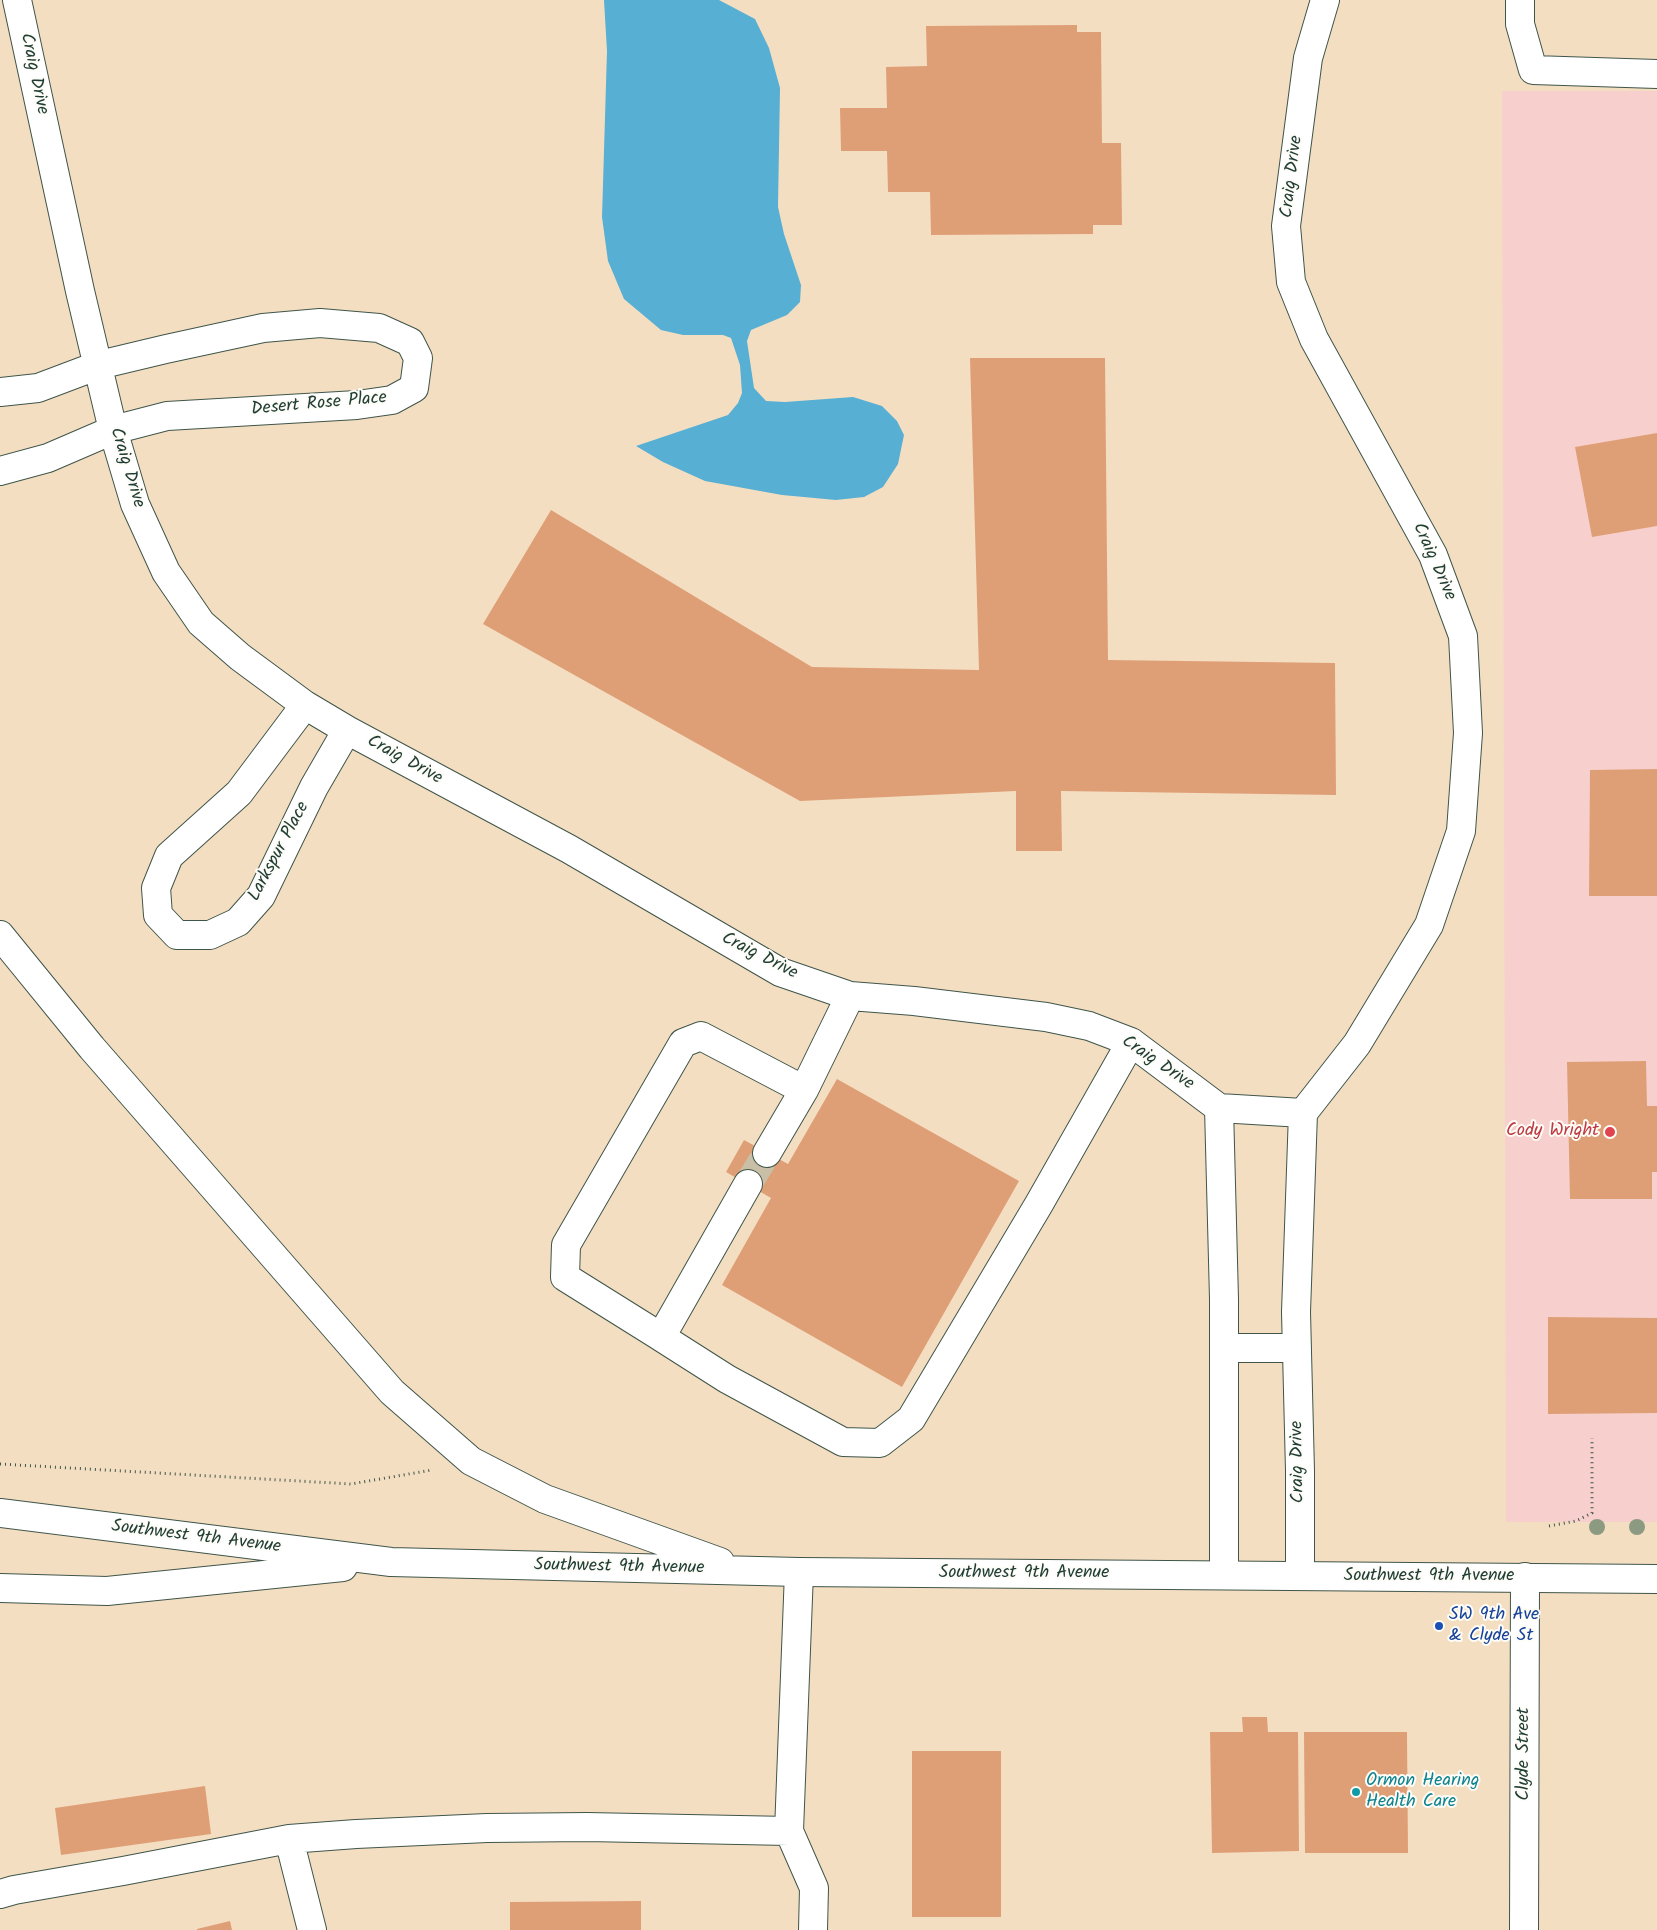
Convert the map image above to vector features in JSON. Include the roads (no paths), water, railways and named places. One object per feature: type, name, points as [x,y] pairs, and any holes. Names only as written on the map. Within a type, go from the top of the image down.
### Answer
[{"type":"main road","name":"Craig Drive","points":[[17,0],[80,291],[113,430],[135,504],[166,572],[201,623],[240,657],[305,705],[347,730],[569,849],[780,972],[850,996],[914,1001],[1046,1017],[1089,1026],[1131,1042],[1219,1108]]},
{"type":"main road","name":"Craig Drive","points":[[1300,1576],[1296,1312],[1303,1113],[1357,1044],[1429,926],[1461,831],[1468,733],[1463,636],[1434,555],[1314,339],[1291,282],[1286,226],[1308,58],[1325,0]]},
{"type":"main road","points":[[1520,0],[1520,24],[1533,70],[1657,74]]},
{"type":"main road","name":"Desert Rose Place","points":[[0,392],[38,388],[98,365],[263,328],[320,323],[379,328],[410,342],[418,358],[414,388],[392,400],[357,405],[167,416],[113,430],[48,458],[0,471]]},
{"type":"main road","name":"Larkspur Place","points":[[305,705],[239,793],[169,856],[156,888],[158,915],[177,935],[210,936],[238,922],[261,896],[314,787],[347,730]]},
{"type":"main road","points":[[0,934],[92,1048],[392,1392],[471,1461],[545,1499],[743,1571]]},
{"type":"main road","points":[[767,1153],[804,1090],[850,996]]},
{"type":"main road","points":[[804,1090],[701,1036],[683,1043],[566,1245],[564,1277],[727,1379],[843,1442],[880,1443],[911,1419],[1034,1213],[1131,1042]]},
{"type":"main road","points":[[1224,1575],[1224,1348],[1219,1108],[1303,1113]]},
{"type":"main road","points":[[661,1337],[748,1184]]},
{"type":"main road","points":[[1224,1348],[1297,1348]]},
{"type":"main road","name":"Southwest 9th Avenue","points":[[0,1514],[391,1562],[799,1572],[1657,1579]]},
{"type":"main road","name":"Southwest 9th Avenue","points":[[0,1588],[107,1590],[391,1562]]},
{"type":"main road","points":[[799,1572],[789,1831],[814,1888],[813,1930]]},
{"type":"main road","name":"Clyde Street","points":[[1524,1930],[1525,1578]]},
{"type":"main road","points":[[0,1604],[107,1590]]},
{"type":"main road","points":[[0,1894],[288,1840],[407,1830],[586,1827],[789,1831]]},
{"type":"main road","points":[[288,1840],[312,1930]]},
{"type":"water","points":[[604,0],[719,0],[755,19],[769,48],[780,88],[778,207],[784,234],[801,285],[800,302],[787,315],[751,330],[747,341],[754,388],[766,401],[785,402],[853,397],[882,406],[897,421],[904,435],[898,464],[883,487],[864,497],[836,500],[782,495],[705,481],[663,462],[636,446],[728,415],[738,403],[742,393],[740,365],[731,338],[723,335],[683,335],[661,330],[624,299],[608,261],[602,217],[607,51]]},
{"type":"tunnel","points":[[748,1184],[767,1153]]},
{"type":"place","name":"Cody Wright","points":[[1610,1132]]},
{"type":"place","name":"SW 9th Ave & Clyde St","points":[[1439,1626]]},
{"type":"place","name":"Ormon Hearing Health Care","points":[[1356,1792]]}]
